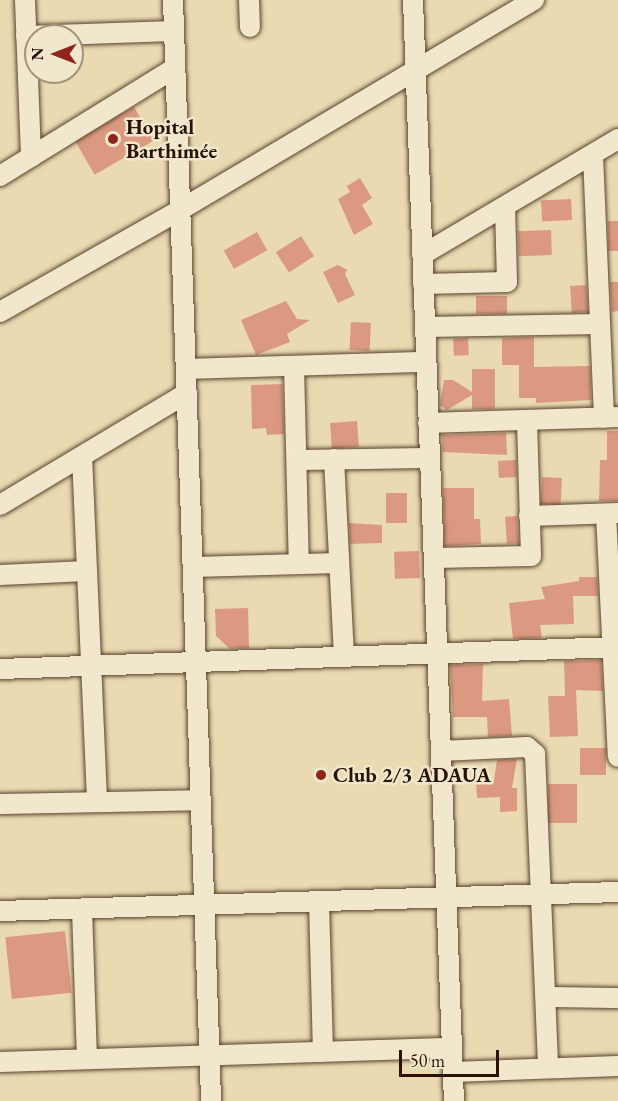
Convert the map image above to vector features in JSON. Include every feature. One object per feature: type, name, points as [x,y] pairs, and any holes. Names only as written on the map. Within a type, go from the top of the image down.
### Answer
[{"type":"street","points":[[25,0],[26,24]]},
{"type":"street","points":[[173,0],[211,1101]]},
{"type":"street","points":[[249,0],[250,27]]},
{"type":"street","points":[[413,0],[454,1101]]},
{"type":"street","points":[[0,312],[180,210],[534,0]]},
{"type":"street","points":[[84,34],[174,31]]},
{"type":"street","points":[[0,176],[175,68]]},
{"type":"street","points":[[28,84],[31,157]]},
{"type":"street","points":[[422,255],[618,139]]},
{"type":"street","points":[[429,423],[611,417],[600,324],[593,155]]},
{"type":"street","points":[[423,284],[507,282],[505,207]]},
{"type":"street","points":[[425,327],[600,324]]},
{"type":"street","points":[[186,369],[426,362]]},
{"type":"street","points":[[294,366],[299,564]]},
{"type":"street","points":[[0,505],[187,393]]},
{"type":"street","points":[[434,558],[531,556],[526,420]]},
{"type":"street","points":[[82,456],[97,802]]},
{"type":"street","points":[[297,460],[430,458]]},
{"type":"street","points":[[334,459],[344,657]]},
{"type":"street","points":[[529,516],[612,514],[618,757]]},
{"type":"street","points":[[193,567],[339,563]]},
{"type":"street","points":[[0,575],[87,571]]},
{"type":"street","points":[[0,669],[615,647]]},
{"type":"street","points":[[441,751],[527,747],[535,754],[548,1067]]},
{"type":"street","points":[[0,804],[201,800]]},
{"type":"street","points":[[0,911],[618,892]]},
{"type":"street","points":[[318,901],[323,1052]]},
{"type":"street","points":[[82,909],[87,1059]]},
{"type":"street","points":[[546,998],[618,998]]},
{"type":"street","points":[[0,1062],[452,1048]]},
{"type":"street","points":[[453,1072],[618,1066]]},
{"type":"building","name":"Hopital Barthimée","points":[[134,107],[154,141],[95,175],[75,141]]},
{"type":"building","points":[[360,178],[372,198],[362,205],[373,224],[354,235],[338,199],[350,192],[347,186]]},
{"type":"building","points":[[571,199],[572,220],[542,222],[541,201]]},
{"type":"building","points":[[608,221],[618,221],[618,251],[608,251]]},
{"type":"building","points":[[551,230],[552,255],[519,256],[518,231]]},
{"type":"building","points":[[257,232],[267,250],[234,269],[224,250]]},
{"type":"building","points":[[301,236],[314,256],[289,272],[276,252]]},
{"type":"building","points":[[338,265],[347,270],[345,274],[355,295],[338,303],[323,272]]},
{"type":"building","points":[[610,282],[618,282],[618,311],[612,312]]},
{"type":"building","points":[[586,285],[588,312],[572,313],[570,286]]},
{"type":"building","points":[[476,296],[507,296],[507,314],[476,314]]},
{"type":"building","points":[[286,301],[297,319],[310,320],[287,334],[290,342],[256,355],[241,320]]},
{"type":"building","points":[[351,322],[371,323],[370,351],[350,350]]},
{"type":"building","points":[[534,337],[534,367],[590,366],[591,400],[536,403],[536,398],[519,398],[519,365],[502,365],[502,338]]},
{"type":"building","points":[[468,338],[469,355],[454,356],[453,339]]},
{"type":"building","points":[[472,369],[495,369],[495,409],[472,409],[472,395],[447,410],[440,405],[444,380],[453,380],[472,392]]},
{"type":"building","points":[[282,384],[284,434],[267,435],[266,428],[252,429],[251,385]]},
{"type":"building","points":[[357,421],[359,447],[332,449],[330,423]]},
{"type":"building","points":[[607,431],[618,431],[618,501],[599,501],[600,460],[607,460]]},
{"type":"building","points":[[506,433],[507,455],[443,452],[442,435]]},
{"type":"building","points":[[516,460],[517,477],[499,478],[498,461]]},
{"type":"building","points":[[542,477],[562,478],[561,505],[541,504]]},
{"type":"building","points":[[443,488],[474,488],[474,519],[480,519],[481,544],[445,546]]},
{"type":"building","points":[[386,493],[407,493],[407,523],[386,523]]},
{"type":"building","points":[[517,516],[519,543],[507,544],[505,517]]},
{"type":"building","points":[[349,523],[382,525],[382,543],[350,544]]},
{"type":"building","points":[[419,551],[420,578],[395,579],[394,552]]},
{"type":"building","points":[[579,577],[597,577],[598,596],[573,596],[574,624],[540,625],[542,638],[513,639],[509,603],[545,599],[541,587],[579,581]]},
{"type":"building","points":[[248,608],[249,648],[230,649],[216,636],[215,609]]},
{"type":"building","points":[[601,660],[603,691],[576,690],[578,736],[550,737],[548,696],[565,696],[564,661]]},
{"type":"building","points":[[483,664],[482,701],[509,699],[512,736],[488,737],[487,717],[453,717],[450,665]]},
{"type":"building","points":[[580,748],[606,748],[606,775],[580,775]]},
{"type":"building","points":[[517,759],[512,788],[517,788],[517,811],[500,812],[500,797],[477,798],[476,781],[494,781],[497,760]]},
{"type":"building","points":[[548,784],[577,784],[577,823],[548,823]]},
{"type":"building","points":[[65,931],[71,993],[12,999],[5,937]]},
{"type":"place","name":"Hopital Barthimée","points":[[113,139]]},
{"type":"place","name":"Club 2/3 ADAUA","points":[[321,775]]}]
